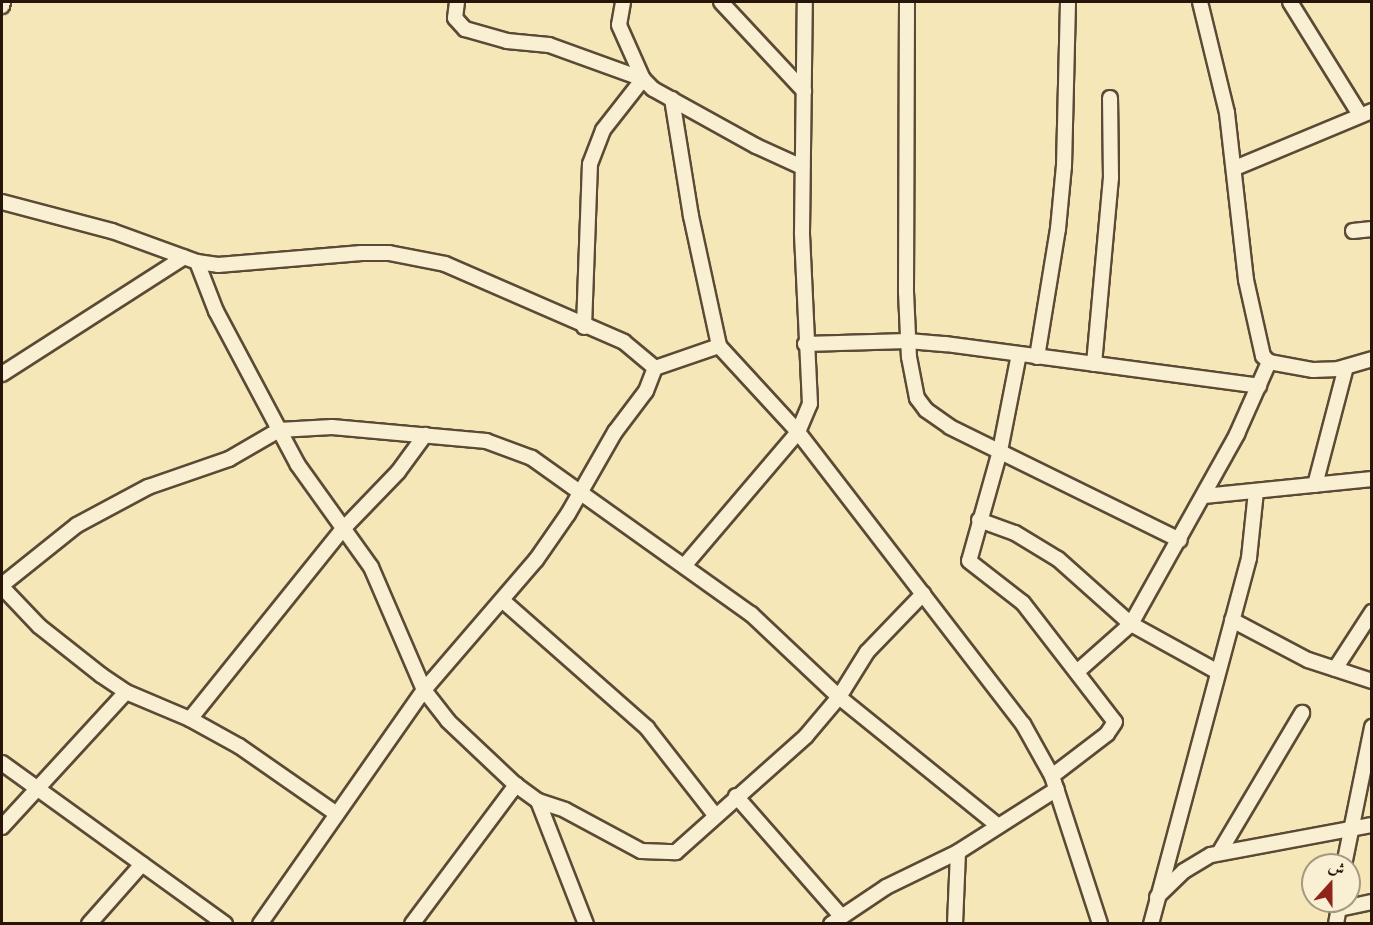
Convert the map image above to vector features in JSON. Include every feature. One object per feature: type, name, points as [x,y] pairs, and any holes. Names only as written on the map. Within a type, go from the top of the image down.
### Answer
[{"type":"street","points":[[2,6],[3,2]]},
{"type":"street","points":[[457,2],[456,22],[473,33],[549,45],[643,79],[672,99],[756,147],[802,167]]},
{"type":"street","points":[[623,2],[619,25],[643,79]]},
{"type":"street","points":[[721,2],[804,91]]},
{"type":"street","points":[[684,566],[806,420],[810,394],[805,344],[802,167],[805,2]]},
{"type":"street","points":[[907,2],[908,341],[914,389],[920,404],[950,427],[1180,540]]},
{"type":"street","points":[[1037,357],[1058,229],[1064,165],[1068,2]]},
{"type":"street","points":[[1200,2],[1227,113],[1246,280],[1260,348],[1269,362],[1312,370],[1346,367],[1371,359]]},
{"type":"street","points":[[1235,168],[1366,113],[1290,2]]},
{"type":"street","points":[[584,327],[593,153],[603,130],[643,79]]},
{"type":"street","points":[[1094,364],[1111,178],[1110,98]]},
{"type":"street","points":[[672,99],[718,346],[798,432],[1003,696],[1054,782],[1100,924]]},
{"type":"street","points":[[2,202],[112,231],[190,259],[241,266],[361,253],[410,256],[475,275],[584,327],[624,342],[655,369]]},
{"type":"street","points":[[1353,231],[1371,229]]},
{"type":"street","points":[[2,374],[190,259]]},
{"type":"street","points":[[190,259],[279,430],[311,486],[371,567],[424,690],[448,721],[516,785],[538,801],[565,810],[641,851],[655,854],[676,852],[806,735],[840,697],[867,652],[923,594]]},
{"type":"street","points":[[805,344],[908,341],[1259,386]]},
{"type":"street","points":[[655,369],[718,346]]},
{"type":"street","points":[[736,796],[836,920],[886,887],[958,852],[997,825],[1054,782],[1115,724],[1015,594],[969,561],[1000,451],[1019,354]]},
{"type":"street","points":[[1077,672],[1131,624],[1204,496],[1269,362]]},
{"type":"street","points":[[1315,485],[1346,367]]},
{"type":"street","points":[[260,924],[424,690],[503,601],[580,493],[615,432],[651,384],[655,369]]},
{"type":"street","points":[[337,814],[239,746],[190,719],[126,692],[61,645],[2,586],[77,525],[148,488],[229,459],[279,430],[332,427],[486,441],[512,448],[580,493],[776,634],[840,697],[997,825]]},
{"type":"street","points":[[190,719],[343,529],[398,472],[425,435]]},
{"type":"street","points":[[1204,496],[1371,479]]},
{"type":"street","points":[[1151,924],[1156,898],[1193,774],[1249,558],[1256,491]]},
{"type":"street","points":[[979,520],[1015,533],[1048,552],[1131,624],[1218,672]]},
{"type":"street","points":[[503,601],[647,728],[715,815]]},
{"type":"street","points":[[1335,669],[1370,616]]},
{"type":"street","points":[[1232,620],[1290,651],[1371,681]]},
{"type":"street","points":[[2,827],[126,692]]},
{"type":"street","points":[[1219,854],[1302,713]]},
{"type":"street","points":[[1346,853],[1371,727]]},
{"type":"street","points":[[2,763],[34,790],[225,924]]},
{"type":"street","points":[[412,924],[516,785]]},
{"type":"street","points":[[538,801],[586,924]]},
{"type":"street","points":[[1156,898],[1184,871],[1219,854],[1371,825]]},
{"type":"street","points":[[955,924],[958,852]]},
{"type":"street","points":[[89,924],[142,864]]}]
